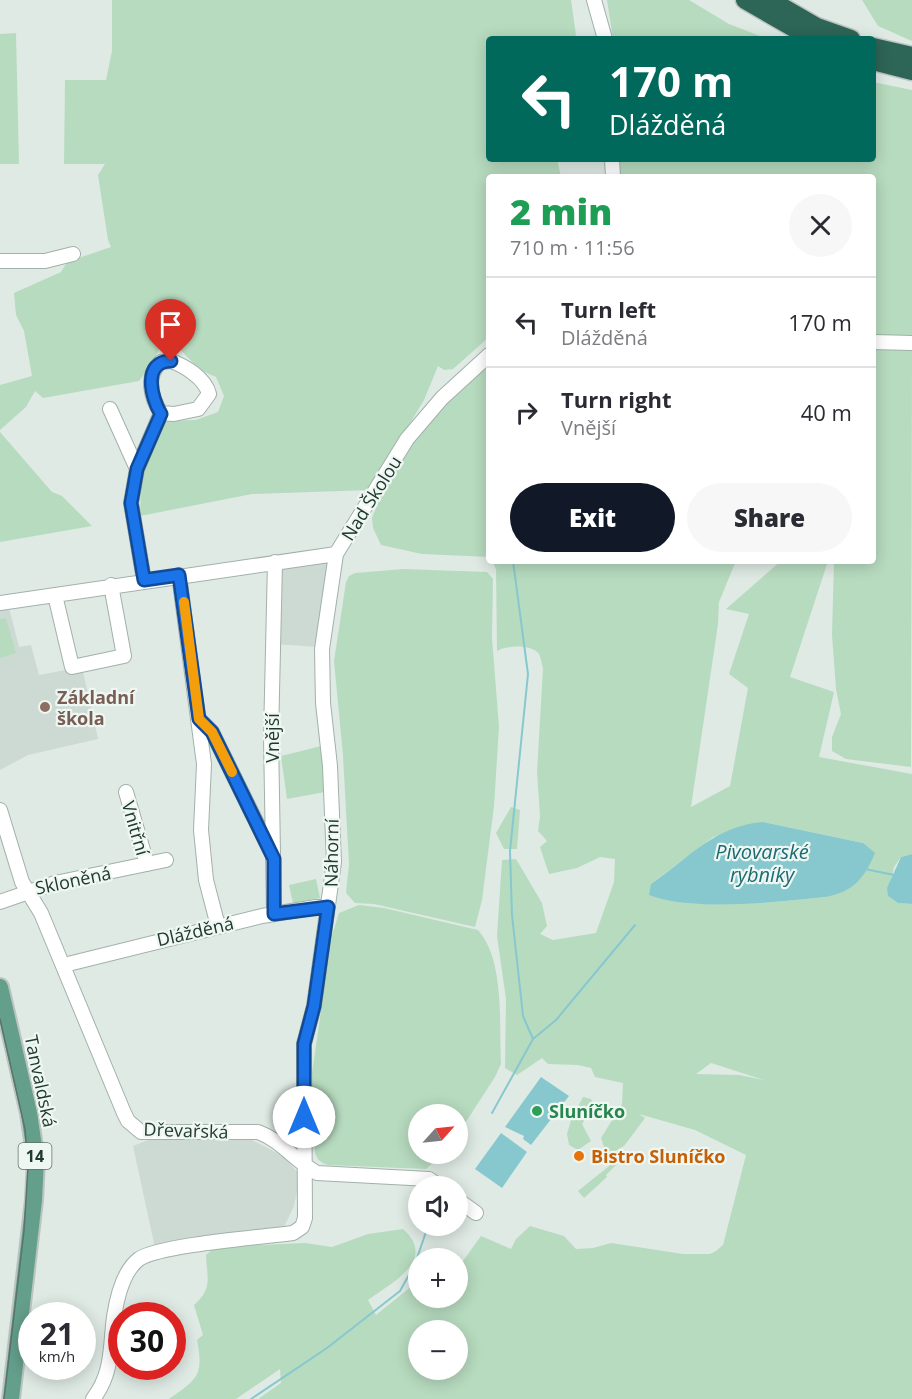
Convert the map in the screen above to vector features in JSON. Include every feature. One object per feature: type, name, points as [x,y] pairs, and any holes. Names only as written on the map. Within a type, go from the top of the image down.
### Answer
[{"type":"highway","points":[[745,0],[808,36]]},
{"type":"highway","points":[[770,0],[817,27],[842,36]]},
{"type":"highway","points":[[876,47],[912,56]]},
{"type":"highway","points":[[876,62],[912,71]]},
{"type":"main road","name":"Tanvaldská","points":[[0,987],[29,1113],[36,1160],[34,1200],[11,1399]]},
{"type":"street","points":[[594,0],[604,36]]},
{"type":"street","points":[[0,261],[45,261],[73,254]]},
{"type":"street","points":[[876,342],[912,344]]},
{"type":"street","name":"Nad Školou","points":[[0,603],[144,580],[336,554],[407,439],[442,398],[486,358]]},
{"type":"street","points":[[171,361],[191,371],[207,385],[209,394],[198,409],[161,414],[150,380],[154,367],[161,362],[171,361]]},
{"type":"street","points":[[110,410],[137,469]]},
{"type":"street","points":[[144,580],[131,503],[137,469],[161,414]]},
{"type":"street","name":"Náhorní","points":[[93,1399],[104,1385],[111,1362],[120,1292],[126,1274],[140,1258],[171,1249],[292,1233],[302,1227],[305,1218],[304,1044],[314,1006],[334,862],[330,766],[323,703],[321,649],[336,554]]},
{"type":"street","name":"Vnější","points":[[274,914],[272,736],[275,562]]},
{"type":"street","points":[[179,575],[204,764],[201,830],[206,880],[218,926]]},
{"type":"street","points":[[55,595],[72,667],[124,656],[111,585]]},
{"type":"street","points":[[199,719],[212,732],[274,859]]},
{"type":"street","name":"Vnitřní","points":[[126,792],[147,864]]},
{"type":"street","name":"Skloněná","points":[[0,810],[6,835],[28,892],[166,860]]},
{"type":"street","points":[[0,902],[28,892]]},
{"type":"street","name":"Dřevařská","points":[[28,892],[41,913],[124,1113],[132,1126],[141,1132],[258,1132],[271,1136],[305,1167],[317,1173],[408,1178]]},
{"type":"street","name":"Dlážděná","points":[[64,965],[218,926],[274,914],[328,907]]},
{"type":"street","points":[[468,1207],[476,1213]]},
{"type":"shaded area","points":[[329,562],[318,647],[276,644],[278,565]]},
{"type":"shaded area","name":"Základní škola","points":[[9,608],[19,647],[31,645],[39,675],[82,667],[98,739],[28,755],[0,770],[0,610]]},
{"type":"shaded area","points":[[246,1137],[283,1156],[300,1175],[294,1206],[284,1227],[267,1234],[155,1248],[133,1146],[153,1138]]},
{"type":"green space","points":[[112,0],[571,0],[575,36],[486,36],[486,162],[558,162],[560,174],[486,174],[486,340],[453,369],[444,370],[438,366],[424,400],[370,490],[252,494],[140,516],[141,480],[162,421],[196,420],[218,412],[224,396],[216,377],[200,370],[165,334],[154,361],[139,381],[43,398],[35,391],[26,407],[0,430],[0,385],[32,376],[24,331],[16,315],[14,293],[61,272],[67,262],[111,247],[98,175],[105,164],[64,164],[65,80],[106,80],[112,51]]},
{"type":"green space","points":[[607,0],[689,0],[729,24],[760,36],[613,36]]},
{"type":"green space","points":[[862,0],[912,0],[912,41],[878,26]]},
{"type":"green space","points":[[16,33],[19,164],[0,164],[0,34]]},
{"type":"green space","points":[[876,83],[912,90],[912,339],[876,338],[876,174],[618,174],[619,162],[876,162]]},
{"type":"green space","points":[[876,349],[912,350],[911,767],[846,759],[832,751],[832,737],[841,714],[836,689],[832,635],[834,564],[876,564]]},
{"type":"green space","points":[[486,368],[486,557],[422,554],[381,545],[373,528],[372,518],[393,473],[435,415]]},
{"type":"green space","points":[[0,432],[52,492],[62,496],[92,526],[0,542]]},
{"type":"green space","points":[[494,564],[735,564],[719,602],[718,624],[691,807],[730,786],[748,688],[729,674],[749,614],[726,609],[778,564],[827,564],[790,677],[834,692],[819,757],[912,774],[912,854],[901,857],[894,867],[888,896],[898,903],[912,904],[912,1399],[258,1399],[281,1383],[280,1369],[236,1399],[169,1399],[192,1381],[199,1369],[197,1340],[203,1335],[194,1305],[204,1293],[208,1283],[206,1255],[215,1247],[305,1243],[332,1247],[368,1234],[403,1229],[415,1248],[408,1248],[407,1270],[368,1300],[376,1315],[408,1289],[408,1308],[468,1308],[468,1254],[481,1236],[511,1249],[516,1239],[530,1226],[564,1236],[576,1249],[593,1248],[611,1243],[683,1254],[710,1254],[723,1245],[746,1155],[695,1130],[639,1114],[645,1118],[624,1146],[607,1156],[601,1138],[622,1104],[623,1083],[595,1077],[591,1068],[548,1064],[542,1058],[517,1075],[505,1068],[506,999],[497,936],[502,860],[516,859],[542,903],[547,926],[540,934],[553,940],[596,933],[614,882],[615,859],[600,857],[577,868],[549,874],[540,847],[547,841],[538,831],[540,816],[537,772],[543,669],[539,654],[531,648],[497,651],[496,569]],"holes":[[[763,822],[863,843],[825,897],[761,903],[692,903],[652,896],[651,884],[713,837]],[[711,1063],[764,1080],[739,1075],[696,1074]]]},
{"type":"green space","points":[[404,569],[487,572],[493,579],[492,638],[499,727],[494,806],[482,900],[475,927],[374,904],[355,903],[346,893],[349,864],[343,756],[334,661],[346,582],[349,576],[355,573]]},
{"type":"green space","points":[[6,618],[16,653],[0,658],[0,619]]},
{"type":"green space","points":[[321,746],[325,792],[287,799],[281,756]]},
{"type":"green space","points":[[511,807],[520,810],[517,849],[504,849],[496,833]]},
{"type":"green space","points":[[316,879],[320,898],[293,903],[289,885]]},
{"type":"green space","points":[[359,905],[384,908],[478,930],[493,958],[499,994],[501,1064],[468,1119],[468,1104],[408,1104],[408,1164],[431,1164],[426,1169],[328,1165],[315,1154],[317,1105],[316,1092],[312,1089],[311,1080],[332,935],[339,913]]},
{"type":"green space","points":[[583,1097],[591,1099],[594,1104],[582,1124],[591,1141],[578,1150],[569,1145],[567,1134],[571,1120]]},
{"type":"green space","points":[[619,1158],[621,1160],[606,1175],[607,1177],[584,1198],[578,1191]]},
{"type":"water","name":"Pivovarské rybníky","points":[[763,822],[863,843],[875,853],[862,877],[856,883],[843,892],[825,897],[760,903],[711,904],[667,900],[649,895],[651,884],[703,845],[730,830]]},
{"type":"water","points":[[912,854],[912,904],[898,903],[888,896],[887,888],[901,857]]},
{"type":"water","name":"Sluníčko","points":[[541,1077],[569,1096],[531,1145],[523,1139],[524,1136],[505,1127]]},
{"type":"water","name":"Sluníčko","points":[[501,1133],[527,1152],[502,1188],[475,1169]]},
{"type":"waterway","points":[[513,564],[528,674],[510,851],[512,915],[523,1016],[533,1039]]},
{"type":"waterway","points":[[865,869],[894,875]]},
{"type":"waterway","points":[[492,1113],[533,1039],[556,1020],[635,925]]},
{"type":"waterway","points":[[251,1399],[327,1348],[400,1291],[415,1264],[425,1236]]},
{"type":"tram line","points":[[0,1019],[25,1129],[28,1167],[24,1231],[4,1399]]},
{"type":"slow traffic","points":[[184,602],[199,719],[212,732],[232,772]]},
{"type":"place","name":"Základní škola","points":[[45,707]]},
{"type":"place","name":"Sluníčko","points":[[537,1111]]},
{"type":"place","name":"Bistro Sluníčko","points":[[579,1156]]},
{"type":"route","points":[[171,361],[161,362],[154,367],[150,380],[161,414],[137,469],[131,503],[144,580],[179,575],[189,633],[199,719],[212,732],[274,859],[274,914],[328,907],[314,1006],[304,1044],[304,1117]]}]
